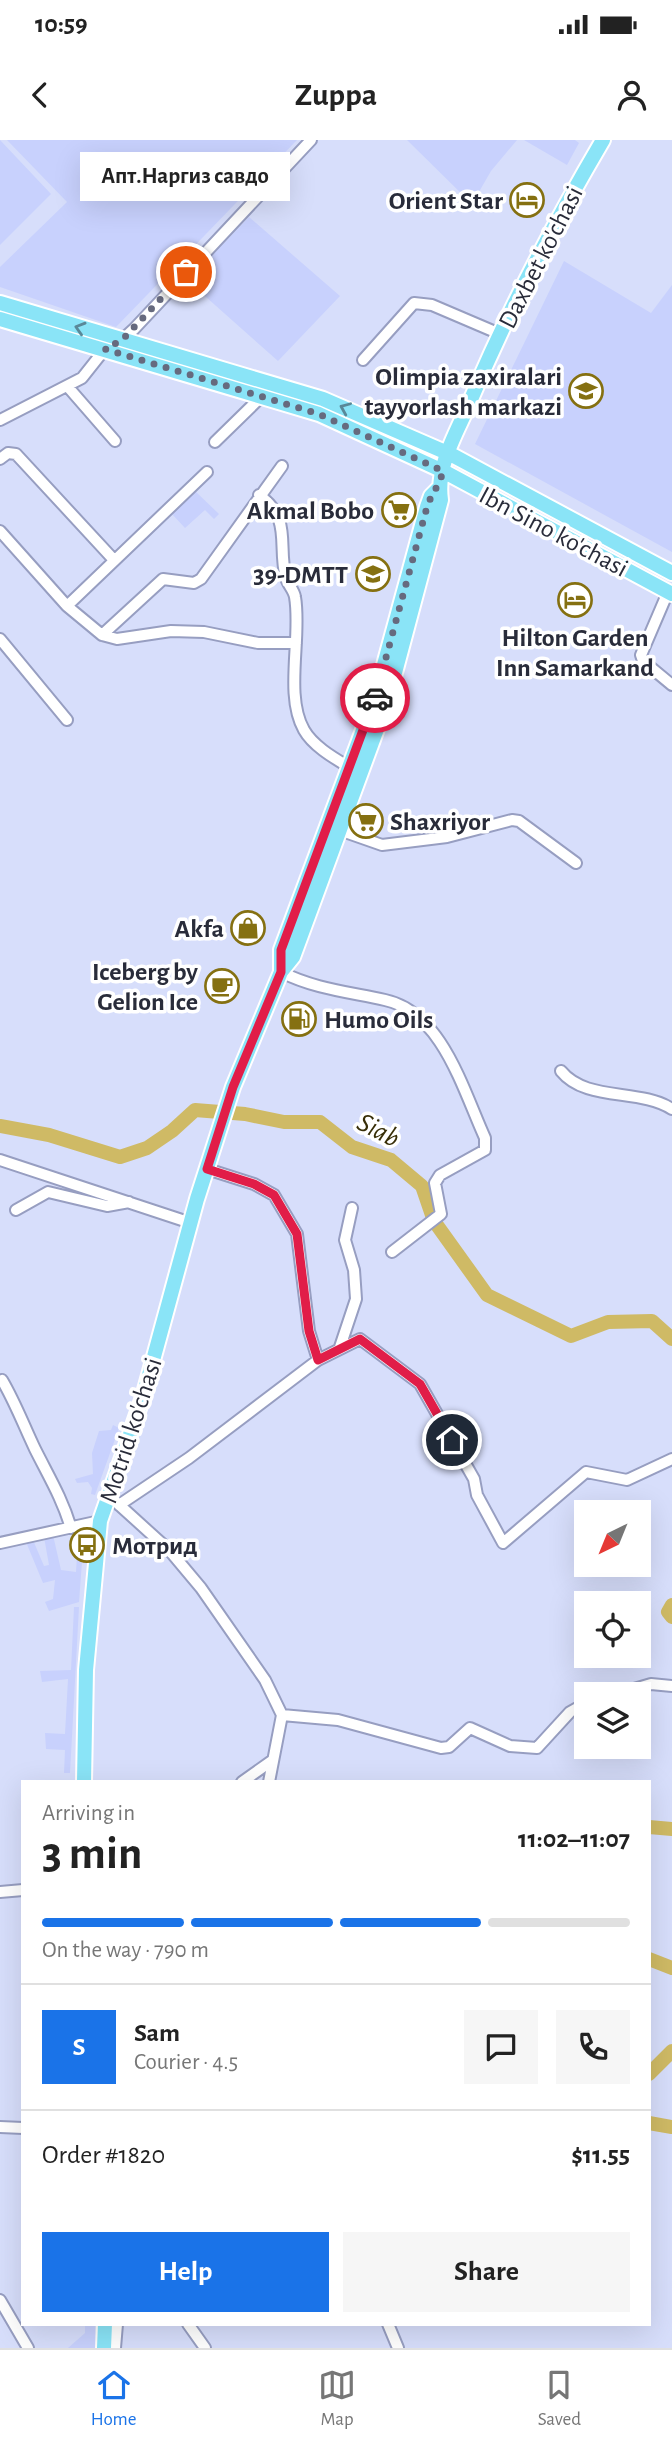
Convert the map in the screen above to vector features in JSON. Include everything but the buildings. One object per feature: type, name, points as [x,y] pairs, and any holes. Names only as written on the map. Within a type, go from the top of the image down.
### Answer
[{"type":"main road","name":"Daxbet ko'chasi","points":[[439,488],[448,453],[500,334],[603,140]]},
{"type":"main road","name":"Ibn Sino ko'chasi","points":[[0,303],[323,399],[448,453],[672,573]]},
{"type":"main road","name":"Ibn Sino ko'chasi","points":[[0,319],[319,414],[443,471],[670,593]]},
{"type":"main road","points":[[281,972],[281,950],[349,767],[394,633],[427,507],[431,496],[439,488]]},
{"type":"main road","points":[[281,972],[293,957],[342,831],[388,699],[440,503],[439,488]]},
{"type":"main road","name":"Motrid ko'chasi","points":[[84,1780],[86,1670],[100,1521],[114,1500],[191,1223],[233,1087],[281,972]]},
{"type":"main road","points":[[104,2348],[105,2326]]},
{"type":"street","points":[[0,420],[82,379],[105,349],[122,340],[311,140]]},
{"type":"street","points":[[363,360],[414,303],[432,305],[500,334]]},
{"type":"street","points":[[68,387],[115,441]]},
{"type":"street","points":[[215,442],[261,397]]},
{"type":"street","points":[[0,459],[8,453],[16,454],[114,560]]},
{"type":"street","points":[[102,635],[163,579],[194,583],[201,579],[282,466]]},
{"type":"street","points":[[67,606],[207,472]]},
{"type":"street","points":[[259,495],[276,511],[281,528],[286,579],[296,599],[296,701],[300,722],[314,742],[349,767]]},
{"type":"street","points":[[0,531],[67,606],[102,635],[117,639],[171,631],[204,632],[258,643],[296,643]]},
{"type":"street","points":[[670,593],[641,655],[643,661],[672,685]]},
{"type":"street","points":[[0,639],[67,720]]},
{"type":"street","points":[[0,660],[10,651]]},
{"type":"street","points":[[342,831],[382,845],[447,837],[512,820],[519,821],[576,863]]},
{"type":"street","points":[[281,972],[345,995],[402,1004],[433,1029],[487,1145],[479,1155],[440,1175],[435,1183],[436,1217],[392,1252]]},
{"type":"street","points":[[561,1071],[578,1086],[626,1093],[662,1102],[672,1109]]},
{"type":"street","points":[[0,1160],[191,1223]]},
{"type":"street","points":[[207,1169],[254,1184],[274,1195],[292,1225],[297,1234],[309,1331],[318,1360]]},
{"type":"street","points":[[16,1210],[48,1192],[107,1206],[132,1202]]},
{"type":"street","points":[[340,1347],[356,1299],[354,1270],[345,1240],[352,1208]]},
{"type":"street","points":[[269,1780],[282,1714],[265,1680],[201,1588],[170,1551],[114,1500],[189,1458],[318,1360],[360,1339],[420,1384],[474,1479],[477,1495],[503,1543],[586,1472],[627,1480],[672,1459]]},
{"type":"street","points":[[0,1381],[2,1380],[13,1398],[36,1451],[60,1493],[71,1528]]},
{"type":"street","points":[[0,1544],[100,1521]]},
{"type":"street","points":[[651,1684],[672,1686]]},
{"type":"street","points":[[282,1714],[338,1720],[440,1748],[449,1747],[467,1728],[510,1746],[537,1748],[574,1710]]},
{"type":"street","points":[[245,1780],[273,1760]]},
{"type":"street","points":[[0,1892],[21,1890]]},
{"type":"street","points":[[0,2127],[21,2128]]},
{"type":"street","points":[[0,2300],[28,2348]]},
{"type":"street","points":[[115,2348],[117,2326]]},
{"type":"street","points":[[189,2326],[205,2348]]},
{"type":"street","points":[[389,2326],[398,2348]]},
{"type":"shaded area","points":[[0,140],[51,194],[0,245]]},
{"type":"shaded area","points":[[7,140],[297,140],[116,327],[0,287],[0,267],[67,202]]},
{"type":"shaded area","points":[[407,140],[517,140],[491,171],[472,204]]},
{"type":"shaded area","points":[[524,140],[575,140],[579,143],[567,165]]},
{"type":"shaded area","points":[[249,217],[340,296],[278,361],[188,281]]},
{"type":"shaded area","name":"Olimpia zaxiralari tayyorlash markazi","points":[[564,261],[651,313],[672,285],[672,552],[475,444]]},
{"type":"shaded area","points":[[194,490],[219,514],[214,519],[205,510],[185,528],[171,513]]},
{"type":"shaded area","points":[[113,1425],[119,1428],[95,1495],[91,1494],[92,1488],[88,1482],[77,1483],[75,1479],[93,1474],[92,1453],[99,1431],[111,1430]]},
{"type":"shaded area","points":[[75,1532],[84,1535],[79,1602],[49,1611],[45,1602],[53,1599],[55,1580],[43,1583],[26,1542],[33,1540],[44,1566],[49,1565],[44,1537],[53,1535],[61,1570],[76,1572],[78,1539],[74,1536]]},
{"type":"shaded area","points":[[74,1607],[79,1607],[70,1773],[64,1773],[65,1750],[46,1749],[45,1733],[65,1734],[68,1679],[42,1682],[40,1671],[71,1670]]},
{"type":"shaded area","points":[[85,2326],[95,2326],[96,2348],[68,2348],[85,2333]]},
{"type":"waterway","name":"Siab","points":[[0,1126],[49,1135],[120,1157],[147,1148],[172,1131],[195,1110],[245,1114],[284,1122],[320,1122],[352,1147],[391,1160],[422,1186],[434,1221],[487,1295],[571,1336],[608,1322],[652,1321],[672,1339]]},
{"type":"waterway","name":"Siab","points":[[672,1605],[668,1612],[672,1617]]},
{"type":"waterway","name":"Siab","points":[[651,1827],[672,1829]]},
{"type":"waterway","name":"Siab","points":[[651,1960],[672,1968]]},
{"type":"waterway","name":"Siab","points":[[651,2072],[672,2051]]},
{"type":"waterway","name":"Siab","points":[[651,2123],[672,2127]]},
{"type":"way so far","points":[[186,272],[134,329],[122,340],[105,349],[319,414],[443,471],[439,488],[431,496],[427,507],[375,698]]},
{"type":"place","name":"Orient Star","points":[[527,200]]},
{"type":"place","name":"Апт.Наргиз савдо","points":[[186,272]]},
{"type":"place","name":"Olimpia zaxiralari tayyorlash markazi","points":[[586,391]]},
{"type":"place","name":"Akmal Bobo","points":[[399,510]]},
{"type":"place","name":"39-DMTT","points":[[373,574]]},
{"type":"place","name":"Hilton Garden Inn Samarkand","points":[[575,600]]},
{"type":"place","name":"Shaxriyor","points":[[366,821]]},
{"type":"place","name":"Akfa","points":[[248,928]]},
{"type":"place","name":"Iceberg by Gelion Ice","points":[[222,986]]},
{"type":"place","name":"Humo Oils","points":[[299,1019]]},
{"type":"place","name":"Мотрид","points":[[87,1545]]},
{"type":"route","points":[[375,698],[281,950],[281,972],[233,1087],[207,1169],[254,1184],[274,1195],[297,1234],[309,1331],[318,1360],[360,1339],[374,1347],[420,1384],[452,1440]]}]
